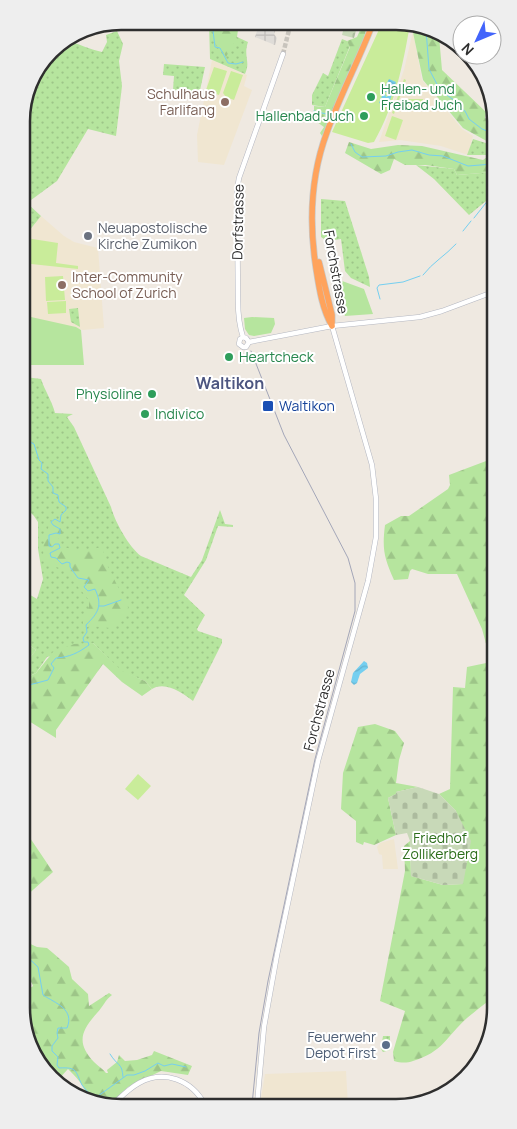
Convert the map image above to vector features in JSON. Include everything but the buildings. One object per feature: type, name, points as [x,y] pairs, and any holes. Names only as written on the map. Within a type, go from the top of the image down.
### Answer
[{"type":"highway","name":"Forchstrasse","points":[[332,326],[332,315],[316,245],[317,181],[330,128],[371,30]]},
{"type":"main road","name":"Dorfstrasse","points":[[243,337],[238,318],[238,184],[243,163],[283,54]]},
{"type":"main road","points":[[249,342],[243,337],[239,341],[241,346],[247,346],[249,342],[332,326],[420,317],[487,294]]},
{"type":"main road","name":"Forchstrasse","points":[[258,1099],[264,1027],[275,964],[318,761],[368,581],[376,537],[376,499],[370,459],[332,326]]},
{"type":"main road","points":[[119,1099],[133,1087],[156,1076],[169,1077],[185,1082],[201,1099]]},
{"type":"shaded area","points":[[257,30],[276,30],[274,34],[277,38],[275,45],[255,37]]},
{"type":"shaded area","points":[[413,32],[422,80],[462,129],[473,136],[468,155],[441,146],[400,140],[379,142],[404,70]]},
{"type":"shaded area","name":"Schulhaus Farlifang","points":[[212,60],[247,75],[244,86],[252,90],[224,165],[198,162],[197,135]]},
{"type":"shaded area","name":"Inter-Community School of Zurich","points":[[41,216],[74,242],[98,248],[104,328],[83,330],[30,318],[30,230]]},
{"type":"shaded area","points":[[394,839],[398,869],[383,869],[382,855],[379,854],[377,847],[380,843]]},
{"type":"shaded area","points":[[346,1071],[348,1099],[261,1099],[265,1074]]},
{"type":"green space","points":[[209,30],[238,30],[237,37],[248,42],[246,51],[247,70],[245,74],[210,59]]},
{"type":"green space","points":[[238,30],[233,36],[235,41],[226,57],[221,48],[216,46],[213,32],[210,31]]},
{"type":"green space","points":[[343,30],[356,30],[354,38],[342,35]]},
{"type":"green space","points":[[360,30],[366,30],[322,136],[320,133],[324,127],[314,120],[314,106],[325,107],[350,47],[347,41],[357,37]]},
{"type":"green space","name":"Hallen- und Freibad Juch","points":[[379,30],[409,31],[393,99],[374,142],[368,143],[332,132]]},
{"type":"green space","points":[[117,31],[123,44],[119,61],[122,86],[116,136],[88,129],[57,181],[30,201],[30,115],[39,81],[53,61],[75,43],[102,52],[107,42],[106,35]]},
{"type":"green space","points":[[413,32],[439,41],[442,70],[486,112],[487,141],[463,128],[423,80]]},
{"type":"green space","points":[[342,39],[347,41],[350,46],[325,107],[312,105],[312,95],[323,73],[328,76]]},
{"type":"green space","points":[[164,64],[205,67],[199,95],[173,90],[174,76],[163,75]]},
{"type":"green space","points":[[214,67],[227,71],[219,95],[206,90]]},
{"type":"green space","points":[[231,71],[243,75],[234,100],[226,97],[223,93]]},
{"type":"green space","points":[[404,79],[406,80],[394,114],[392,113]]},
{"type":"green space","points":[[406,99],[423,99],[423,110],[406,110]]},
{"type":"green space","points":[[392,116],[403,120],[396,140],[385,136]]},
{"type":"green space","points":[[473,139],[487,143],[487,155],[467,155]]},
{"type":"green space","points":[[349,142],[371,149],[398,145],[422,146],[483,160],[487,157],[487,172],[457,175],[454,169],[425,165],[405,165],[394,159],[390,170],[381,174],[345,153]]},
{"type":"green space","points":[[416,165],[454,169],[457,175],[487,172],[487,200],[469,215],[434,179]]},
{"type":"green space","points":[[321,199],[345,201],[369,277],[370,287],[351,278],[345,271],[341,239],[327,241],[321,237]]},
{"type":"green space","points":[[30,206],[41,216],[30,230]]},
{"type":"green space","points":[[30,239],[58,243],[56,263],[78,266],[78,269],[30,264]]},
{"type":"green space","points":[[63,276],[65,300],[46,301],[45,277]]},
{"type":"green space","points":[[334,278],[364,289],[373,314],[345,316]]},
{"type":"green space","points":[[66,301],[66,313],[48,314],[47,302]]},
{"type":"green space","points":[[78,308],[80,327],[71,322],[69,309]]},
{"type":"green space","points":[[30,317],[76,327],[81,330],[84,365],[30,365]]},
{"type":"green space","points":[[244,318],[274,318],[275,324],[271,333],[249,335],[245,329]]},
{"type":"green space","points":[[30,378],[41,379],[55,413],[73,414],[67,417],[74,427],[116,520],[127,540],[141,556],[191,577],[202,560],[220,510],[225,524],[233,525],[233,527],[218,526],[206,560],[184,595],[205,615],[197,629],[198,631],[222,639],[222,643],[193,701],[168,687],[163,686],[152,689],[145,681],[122,672],[93,643],[47,657],[36,673],[30,676],[30,658],[36,650],[30,645],[30,595],[37,599],[43,579],[38,549],[38,522],[30,512]]},
{"type":"green space","points":[[487,461],[487,647],[482,629],[457,574],[428,574],[412,569],[408,579],[394,580],[385,553],[385,525],[401,516],[409,516],[448,489],[450,485],[449,475]]},
{"type":"green space","points":[[56,518],[61,523],[59,526],[63,533],[58,539],[62,547],[83,551],[102,547],[108,567],[128,607],[127,615],[120,623],[110,628],[91,626],[83,628],[83,619],[89,607],[89,600],[64,570],[44,562],[43,548],[50,521]]},
{"type":"green space","points":[[93,643],[122,671],[145,681],[152,689],[142,696],[122,682],[103,664],[56,730],[56,738],[30,722],[30,676],[36,673],[53,652],[74,644]]},
{"type":"green space","points":[[30,645],[36,650],[30,658]]},
{"type":"green space","points":[[487,663],[487,1003],[467,1018],[431,1053],[411,1062],[399,1062],[394,1061],[393,1052],[405,1011],[380,1001],[405,871],[404,846],[410,841],[411,876],[443,885],[463,884],[456,811],[439,794],[450,789],[453,687],[465,688],[467,667]]},
{"type":"green space","points":[[375,724],[395,731],[404,743],[399,760],[396,783],[418,787],[396,792],[396,794],[388,798],[396,835],[374,845],[364,842],[363,845],[356,842],[356,821],[341,809],[343,773],[358,727]]},
{"type":"green space","points":[[138,774],[151,786],[138,800],[125,789]]},
{"type":"green space","name":"Friedhof Zollikerberg","points":[[418,787],[439,794],[456,811],[471,841],[463,884],[443,885],[411,876],[410,841],[407,833],[396,835],[388,798],[396,794],[396,792]]},
{"type":"green space","points":[[30,838],[53,872],[30,893]]},
{"type":"green space","points":[[30,944],[47,948],[69,967],[72,979],[88,994],[89,1006],[109,993],[112,995],[87,1026],[83,1037],[83,1043],[88,1055],[106,1073],[117,1062],[119,1055],[125,1061],[137,1060],[152,1055],[154,1051],[192,1066],[188,1075],[161,1071],[128,1087],[115,1099],[85,1092],[77,1078],[68,1069],[61,1076],[39,1048],[31,1020],[30,988],[33,986],[30,979]]},
{"type":"green space","name":"Feuerwehr Depot First","points":[[383,1036],[390,1036],[390,1050],[383,1052],[381,1049]]},
{"type":"water","points":[[389,79],[396,82],[388,106],[379,103],[383,94],[385,93],[386,97],[388,96],[388,93],[383,91]]},
{"type":"water","points":[[364,661],[367,663],[368,668],[360,674],[357,683],[354,685],[351,682],[353,673]]},
{"type":"waterway","points":[[213,30],[215,47],[220,48],[228,63],[236,64],[243,62]]},
{"type":"waterway","points":[[426,36],[429,69],[440,90],[455,101],[465,111],[469,119],[487,131]]},
{"type":"waterway","points":[[314,111],[326,114]]},
{"type":"waterway","points":[[341,118],[348,122]]},
{"type":"waterway","points":[[351,144],[355,152],[362,157],[386,156],[412,150],[429,155],[443,156],[468,166],[487,164]]},
{"type":"waterway","points":[[474,218],[487,202]]},
{"type":"waterway","points":[[463,231],[471,221]]},
{"type":"waterway","points":[[423,275],[456,244]]},
{"type":"waterway","points":[[380,299],[377,288],[379,285],[403,282],[420,276]]},
{"type":"waterway","points":[[30,442],[34,444],[39,460],[42,463],[41,469],[48,474],[48,481],[53,487],[53,493],[58,495],[59,502],[66,507],[66,510],[61,515],[60,522],[55,519],[51,522],[60,529],[60,534],[49,535],[49,546],[52,547],[55,544],[59,544],[60,548],[50,553],[51,557],[56,558],[62,564],[70,563],[70,567],[78,578],[89,580],[84,587],[88,591],[95,589],[99,600],[98,609],[94,617],[86,625],[87,632],[83,638],[84,642],[88,642],[89,645],[74,654],[56,658],[51,664],[54,668],[48,680],[30,685]]},
{"type":"waterway","points":[[99,606],[121,600]]},
{"type":"waterway","points":[[30,960],[38,967],[43,995],[62,1007],[68,1016],[67,1028],[58,1028],[58,1038],[52,1046],[52,1051],[58,1057],[57,1065],[59,1068],[73,1069],[77,1073],[82,1085],[89,1093]]},
{"type":"waterway","points":[[110,1054],[121,1067],[123,1077]]},
{"type":"waterway","points":[[99,1096],[127,1075],[134,1075],[145,1071],[158,1063],[164,1066],[172,1064],[186,1067]]},
{"type":"tunnel","points":[[283,54],[289,30]]},
{"type":"railway","points":[[251,351],[284,435],[348,558],[355,583],[355,611],[315,759],[268,981],[259,1033],[253,1099]]},
{"type":"place","name":"Hallen- und Freibad Juch","points":[[371,97]]},
{"type":"place","name":"Schulhaus Farlifang","points":[[225,102]]},
{"type":"place","name":"Hallenbad Juch","points":[[364,116]]},
{"type":"place","name":"Neuapostolische Kirche Zumikon","points":[[88,236]]},
{"type":"place","name":"Inter-Community School of Zurich","points":[[62,285]]},
{"type":"place","name":"Heartcheck","points":[[229,357]]},
{"type":"place","name":"Physioline","points":[[152,394]]},
{"type":"place","name":"Waltikon","points":[[268,406]]},
{"type":"place","name":"Indivico","points":[[145,414]]},
{"type":"place","name":"Feuerwehr Depot First","points":[[386,1045]]},
{"type":"district","name":"Waltikon","points":[[230,383]]}]
